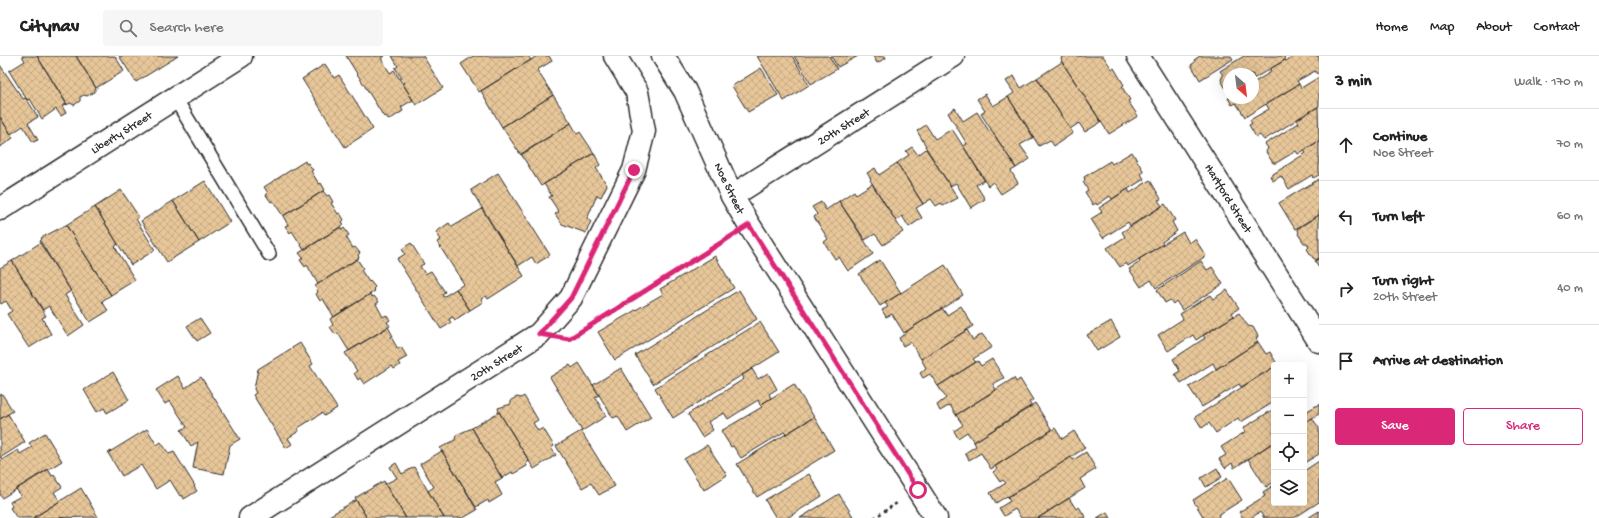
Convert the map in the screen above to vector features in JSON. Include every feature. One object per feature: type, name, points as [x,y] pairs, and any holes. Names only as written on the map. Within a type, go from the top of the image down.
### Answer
[{"type":"street","name":"Liberty Street","points":[[0,209],[241,56]]},
{"type":"street","name":"20th Street","points":[[250,518],[539,334],[571,298],[634,170],[644,131],[637,92],[615,56]]},
{"type":"street","name":"Noe Street","points":[[663,56],[685,91],[732,196],[749,225],[936,518]]},
{"type":"street","name":"20th Street","points":[[732,196],[953,56]]},
{"type":"street","name":"Hartford Street","points":[[1138,56],[1319,341]]},
{"type":"lane","points":[[175,98],[269,254]]},
{"type":"path","points":[[539,334],[569,339],[749,225]]},
{"type":"building","points":[[22,56],[37,56],[67,104],[62,106],[66,113],[61,116],[56,109],[42,119],[30,99],[27,100],[9,71],[25,61]]},
{"type":"building","points":[[37,56],[76,56],[96,88],[94,92],[87,96],[84,95],[80,97],[80,101],[74,105],[70,103],[67,105]]},
{"type":"building","points":[[76,56],[115,56],[124,71],[96,88]]},
{"type":"building","points":[[119,56],[178,56],[136,82]]},
{"type":"building","points":[[346,56],[385,56],[381,58],[390,73],[394,70],[413,100],[401,107],[403,111],[389,120],[386,116],[384,117]]},
{"type":"building","points":[[392,56],[423,56],[443,88],[416,105],[403,84],[405,83],[395,68],[398,66]]},
{"type":"building","points":[[473,56],[528,56],[531,60],[479,92],[461,64]]},
{"type":"building","points":[[537,56],[549,56],[552,61],[537,70],[553,95],[502,127],[481,91]]},
{"type":"building","points":[[757,56],[792,56],[809,85],[784,101]]},
{"type":"building","points":[[794,56],[829,56],[837,69],[811,84]]},
{"type":"building","points":[[831,56],[858,56],[838,67]]},
{"type":"building","points":[[873,56],[885,56],[886,58],[877,63]]},
{"type":"building","points":[[1064,56],[1103,56],[1112,69],[1114,68],[1124,85],[1122,87],[1130,100],[1128,101],[1138,116],[1109,134],[1062,62],[1061,58]]},
{"type":"building","points":[[1200,56],[1231,56],[1233,59],[1200,80],[1191,65],[1195,62],[1194,60]]},
{"type":"building","points":[[1244,56],[1284,56],[1285,60],[1259,75],[1259,68],[1225,68]]},
{"type":"building","points":[[1295,56],[1319,56],[1319,72],[1317,74],[1315,71],[1297,81],[1299,84],[1245,117],[1237,104],[1259,104],[1259,79],[1271,72],[1270,69],[1285,60],[1286,61]]},
{"type":"building","points":[[1062,62],[1101,122],[1085,132],[1079,123],[1070,129],[1037,78]]},
{"type":"building","points":[[325,64],[334,78],[339,75],[373,129],[345,147],[302,79]]},
{"type":"building","points":[[0,65],[23,99],[26,98],[38,117],[28,123],[38,140],[33,142],[23,126],[11,134],[0,117]]},
{"type":"building","points":[[761,68],[778,95],[748,112],[732,86]]},
{"type":"building","points":[[1014,76],[1021,88],[1037,78],[1073,133],[1054,146],[1050,140],[1039,146],[1008,97],[1014,93],[1006,81]]},
{"type":"building","points":[[1319,77],[1319,106],[1264,140],[1260,135],[1256,137],[1249,125],[1252,123],[1250,120],[1269,109],[1266,104],[1299,84],[1301,88]]},
{"type":"building","points":[[985,94],[993,106],[1008,97],[1034,137],[1020,145],[1030,159],[1016,168],[981,114],[985,111],[977,99]]},
{"type":"building","points":[[553,95],[571,123],[521,155],[502,127]]},
{"type":"building","points":[[1318,107],[1319,141],[1298,154],[1296,151],[1276,163],[1273,163],[1266,152],[1268,148],[1265,144],[1299,123],[1297,119]]},
{"type":"building","points":[[955,108],[963,121],[977,112],[989,131],[991,130],[1016,168],[1011,171],[1018,183],[1001,194],[993,182],[988,186],[963,146],[967,144],[948,113]]},
{"type":"building","points":[[0,117],[13,138],[0,147]]},
{"type":"building","points":[[571,123],[577,134],[580,132],[594,153],[541,186],[521,154]]},
{"type":"building","points":[[926,125],[935,139],[952,129],[985,180],[976,185],[985,199],[971,208],[956,183],[950,186],[917,131]]},
{"type":"building","points":[[1319,141],[1319,175],[1313,178],[1312,175],[1289,189],[1281,176],[1273,181],[1270,176],[1306,153],[1304,150]]},
{"type":"building","points":[[912,147],[918,155],[926,149],[958,198],[943,206],[941,203],[936,206],[931,199],[923,204],[897,163],[909,155],[906,151]]},
{"type":"building","points":[[1132,152],[1144,172],[1141,174],[1144,179],[1112,199],[1110,196],[1097,205],[1096,203],[1093,205],[1085,192],[1088,190],[1083,182],[1085,180],[1084,177],[1110,161],[1112,164]]},
{"type":"building","points":[[594,153],[600,165],[596,168],[607,185],[601,197],[597,195],[587,219],[591,221],[586,233],[562,224],[555,214],[559,212],[549,197],[552,196],[544,184]]},
{"type":"building","points":[[305,161],[306,164],[308,163],[313,170],[311,171],[319,184],[321,183],[325,190],[283,216],[273,201],[271,202],[266,195],[268,193],[264,187]]},
{"type":"building","points":[[897,163],[923,204],[916,208],[922,218],[909,227],[902,216],[896,221],[867,173],[875,168],[879,175]]},
{"type":"building","points":[[498,173],[550,255],[536,264],[532,257],[518,266],[471,190]]},
{"type":"building","points":[[1319,179],[1319,215],[1295,229],[1279,203]]},
{"type":"building","points":[[1150,180],[1161,199],[1158,200],[1162,206],[1130,226],[1128,222],[1103,238],[1091,219],[1102,212],[1099,208],[1128,189],[1130,193]]},
{"type":"building","points":[[205,181],[230,222],[199,242],[173,201]]},
{"type":"building","points":[[872,184],[903,232],[883,245],[875,234],[865,240],[839,201],[854,191],[856,194]]},
{"type":"building","points":[[121,190],[139,217],[136,219],[155,250],[131,265],[95,207]]},
{"type":"building","points":[[323,191],[327,196],[329,195],[333,202],[331,203],[344,220],[342,222],[344,225],[304,250],[292,231],[290,233],[285,226],[288,225],[283,216]]},
{"type":"building","points":[[173,201],[199,242],[167,262],[141,221]]},
{"type":"building","points":[[839,201],[873,254],[848,271],[839,257],[835,259],[824,242],[828,239],[814,217],[817,214],[812,207],[821,202],[826,210]]},
{"type":"building","points":[[1165,204],[1175,220],[1172,222],[1177,231],[1162,242],[1163,244],[1128,266],[1126,263],[1120,267],[1107,248],[1125,237],[1122,232]]},
{"type":"building","points":[[95,207],[118,244],[115,247],[135,280],[111,295],[66,225]]},
{"type":"building","points":[[482,209],[524,276],[488,299],[486,296],[481,299],[483,302],[470,310],[456,289],[464,284],[437,242],[441,240],[436,232],[449,223],[452,227]]},
{"type":"building","points":[[1319,215],[1319,258],[1317,260],[1313,258],[1307,249],[1309,247],[1307,243],[1304,243],[1298,234],[1299,232],[1297,229]]},
{"type":"building","points":[[66,225],[111,295],[102,301],[108,311],[90,322],[40,241],[42,239],[41,238]]},
{"type":"building","points":[[340,227],[342,230],[344,228],[349,235],[346,237],[353,248],[355,247],[360,253],[358,255],[359,258],[318,284],[307,265],[305,267],[300,260],[303,258],[299,253]]},
{"type":"building","points":[[1183,232],[1189,243],[1195,239],[1206,256],[1156,288],[1151,280],[1141,287],[1129,269],[1140,262],[1139,259]]},
{"type":"building","points":[[40,243],[71,291],[65,295],[84,325],[68,336],[49,306],[43,310],[12,261]]},
{"type":"building","points":[[411,243],[424,264],[420,266],[425,274],[431,271],[445,292],[442,294],[443,297],[456,289],[470,310],[455,320],[453,317],[449,319],[451,323],[441,329],[397,259],[405,254],[402,249]]},
{"type":"building","points":[[715,256],[734,288],[615,360],[598,332],[663,294],[660,289]]},
{"type":"building","points":[[1319,258],[1319,268],[1315,261]]},
{"type":"building","points":[[357,259],[363,268],[361,270],[369,282],[370,281],[375,287],[373,289],[375,291],[334,317],[323,299],[320,301],[316,294],[318,292],[315,286]]},
{"type":"building","points":[[880,260],[901,293],[880,306],[859,274]]},
{"type":"building","points":[[12,261],[46,316],[42,318],[51,334],[29,348],[7,314],[12,311],[6,301],[1,304],[0,302],[0,268]]},
{"type":"building","points":[[1201,261],[1207,270],[1212,267],[1223,284],[1182,310],[1176,301],[1173,304],[1170,300],[1165,303],[1157,290]]},
{"type":"building","points":[[945,265],[963,295],[904,333],[892,314],[886,317],[882,310],[888,307],[885,303]]},
{"type":"building","points":[[739,290],[757,319],[653,384],[635,355]]},
{"type":"building","points":[[1227,290],[1239,308],[1232,313],[1234,316],[1196,340],[1193,335],[1168,351],[1158,335],[1183,319],[1180,314],[1210,295],[1213,299]]},
{"type":"building","points":[[370,294],[379,302],[376,304],[383,317],[386,315],[390,320],[387,322],[390,326],[349,351],[338,333],[335,334],[330,327],[333,325],[330,319]]},
{"type":"building","points":[[961,306],[973,326],[921,359],[910,342],[903,346],[899,338],[905,334],[904,333],[942,308],[947,315]]},
{"type":"building","points":[[1239,313],[1248,326],[1253,327],[1258,336],[1256,339],[1258,342],[1216,369],[1213,363],[1181,383],[1175,374],[1180,371],[1173,359],[1205,338],[1203,335]]},
{"type":"building","points":[[200,318],[210,333],[197,341],[187,326]]},
{"type":"building","points":[[1111,321],[1120,337],[1097,351],[1087,335]]},
{"type":"building","points":[[760,322],[779,352],[673,418],[655,388]]},
{"type":"building","points":[[388,327],[393,336],[391,337],[398,349],[401,347],[407,357],[398,362],[400,365],[394,369],[392,366],[364,384],[360,378],[358,380],[354,373],[357,371],[345,353]]},
{"type":"building","points":[[967,330],[973,340],[982,334],[992,347],[973,359],[976,362],[938,386],[930,374],[923,378],[920,373],[926,368],[921,359]]},
{"type":"building","points":[[1258,342],[1266,354],[1270,352],[1276,362],[1271,362],[1271,369],[1241,387],[1239,384],[1202,407],[1189,387]]},
{"type":"building","points":[[300,343],[313,364],[310,366],[337,408],[324,416],[322,413],[298,428],[299,431],[288,438],[292,444],[286,448],[253,395],[256,393],[254,389],[258,369]]},
{"type":"building","points":[[992,359],[1004,378],[993,384],[996,390],[956,415],[950,405],[940,411],[937,405],[946,398],[938,386],[978,361],[981,366]]},
{"type":"building","points":[[579,363],[599,395],[595,397],[606,416],[582,431],[550,377],[570,365],[572,368]]},
{"type":"building","points":[[621,368],[651,417],[627,432],[618,416],[613,418],[593,385]]},
{"type":"building","points":[[752,369],[758,379],[768,373],[777,389],[769,394],[771,398],[760,405],[758,400],[728,419],[724,413],[708,422],[713,430],[702,437],[688,414],[744,379],[742,375]]},
{"type":"building","points":[[1271,369],[1271,404],[1241,422],[1238,418],[1216,433],[1209,423],[1202,428],[1195,417]]},
{"type":"building","points":[[113,372],[129,400],[107,413],[104,408],[97,412],[84,390]]},
{"type":"building","points":[[178,376],[185,388],[201,377],[240,439],[230,445],[224,474],[193,468],[198,442],[191,446],[181,430],[187,427],[170,401],[165,404],[156,390]]},
{"type":"building","points":[[1014,378],[1016,382],[1020,379],[1033,400],[1029,402],[1032,406],[974,442],[967,432],[958,438],[954,431],[963,425],[956,415]]},
{"type":"building","points":[[794,384],[814,417],[786,434],[784,432],[741,458],[733,446],[731,447],[721,431],[762,407],[760,405]]},
{"type":"building","points":[[2,394],[13,411],[0,419],[0,395]]},
{"type":"building","points":[[524,396],[538,420],[533,423],[538,431],[543,428],[554,446],[551,448],[556,455],[534,469],[498,408],[511,404],[511,400],[517,397],[521,398]]},
{"type":"building","points":[[1035,403],[1052,430],[991,469],[981,453],[969,460],[965,453],[976,446],[974,442]]},
{"type":"building","points":[[1319,404],[1319,414],[1307,421],[1307,411]]},
{"type":"building","points":[[1271,411],[1271,444],[1234,468],[1232,463],[1225,468],[1219,459],[1226,455],[1221,447],[1245,432],[1243,428]]},
{"type":"building","points":[[499,412],[529,461],[526,464],[527,466],[502,478],[472,428]]},
{"type":"building","points":[[8,414],[25,442],[0,458],[0,419]]},
{"type":"building","points":[[814,417],[834,450],[757,497],[737,464]]},
{"type":"building","points":[[1312,418],[1319,428],[1319,454],[1307,461],[1307,434],[1307,421]]},
{"type":"building","points":[[472,428],[502,478],[495,482],[502,495],[489,503],[488,500],[476,507],[440,448],[455,440],[456,435]]},
{"type":"building","points":[[1055,428],[1062,439],[1074,431],[1085,448],[1008,497],[1007,496],[996,503],[990,493],[1006,483],[1003,480],[1000,482],[993,472],[997,469],[995,466]]},
{"type":"building","points":[[147,429],[157,445],[161,442],[169,454],[174,452],[197,491],[184,499],[182,495],[180,496],[170,480],[156,489],[141,465],[122,476],[108,453]]},
{"type":"building","points":[[581,431],[615,486],[599,495],[591,483],[582,488],[556,446]]},
{"type":"building","points":[[45,433],[62,461],[2,498],[0,494],[0,461],[18,450],[20,454],[32,447],[29,443]]},
{"type":"building","points":[[1271,444],[1271,484],[1266,487],[1248,459]]},
{"type":"building","points":[[707,445],[727,475],[704,490],[684,459]]},
{"type":"building","points":[[442,451],[477,510],[463,518],[444,518],[428,491],[434,487],[420,464]]},
{"type":"building","points":[[1086,452],[1096,469],[1080,479],[1085,488],[1038,518],[1021,518],[1015,509],[1004,516],[999,508],[1010,501],[1008,497],[1071,457],[1073,460]]},
{"type":"building","points":[[1319,461],[1319,502],[1294,518],[1264,518],[1260,512],[1251,518],[1243,518],[1239,512],[1265,496],[1263,492],[1271,487],[1271,506],[1307,506],[1307,469]]},
{"type":"building","points":[[396,463],[402,474],[414,467],[444,518],[406,518],[385,484],[397,478],[390,467]]},
{"type":"building","points":[[1217,468],[1222,477],[1206,487],[1201,478]]},
{"type":"building","points":[[48,469],[62,487],[54,492],[60,501],[33,518],[17,518],[10,508],[12,506],[10,502],[21,496],[16,489]]},
{"type":"building","points":[[809,474],[822,496],[787,518],[776,518],[765,500]]},
{"type":"building","points":[[1228,478],[1242,500],[1218,515],[1218,518],[1204,518],[1193,500]]},
{"type":"building","points":[[384,481],[406,518],[367,518],[356,500],[355,498]]},
{"type":"building","points":[[81,488],[98,517],[33,518],[60,501]]},
{"type":"building","points":[[839,494],[854,518],[800,518]]},
{"type":"building","points":[[1069,498],[1076,509],[1079,507],[1086,518],[1038,518]]},
{"type":"building","points":[[356,500],[367,518],[330,518],[329,516]]},
{"type":"building","points":[[1319,511],[1319,518],[1308,518]]},
{"type":"building","points":[[1107,512],[1111,518],[1097,518]]},
{"type":"route","points":[[634,170],[571,298],[539,334],[569,339],[749,225],[918,490]]}]
